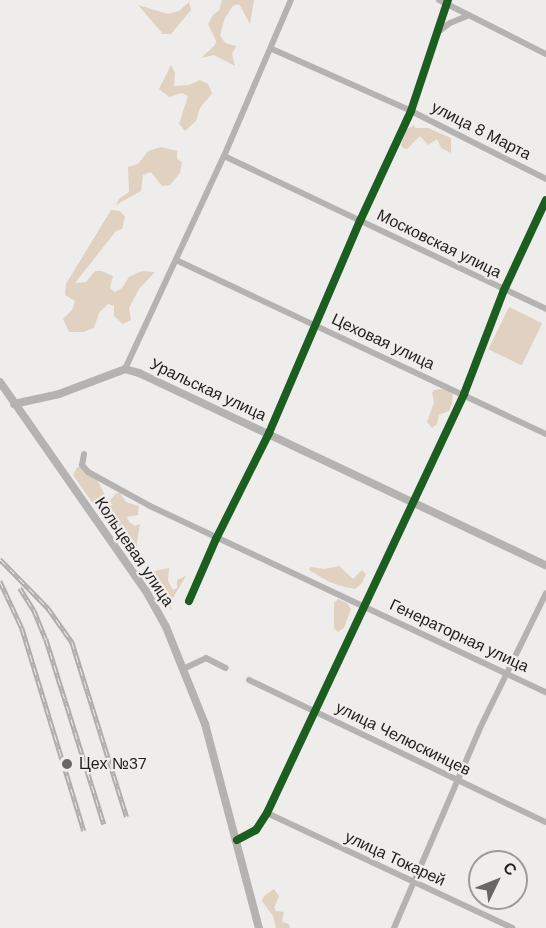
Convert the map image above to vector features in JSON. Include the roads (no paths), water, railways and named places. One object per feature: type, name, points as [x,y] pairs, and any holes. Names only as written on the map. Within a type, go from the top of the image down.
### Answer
[{"type":"street","points":[[125,369],[224,156],[272,49],[291,0]]},
{"type":"street","points":[[439,0],[447,2],[467,16],[546,54]]},
{"type":"street","points":[[189,601],[216,539],[269,433],[360,221],[411,111],[447,2]]},
{"type":"street","points":[[436,33],[450,23],[467,16]]},
{"type":"street","name":"улица 8 Марта","points":[[272,49],[411,111],[546,179]]},
{"type":"street","name":"Московская улица","points":[[224,156],[546,309]]},
{"type":"street","points":[[237,840],[256,830],[267,813],[362,606],[464,394],[504,290],[546,200]]},
{"type":"street","name":"Цеховая улица","points":[[176,260],[546,434]]},
{"type":"street","name":"Уральская улица","points":[[14,404],[59,394],[125,369],[139,373],[413,500],[546,565]]},
{"type":"street","name":"Кольцевая улица","points":[[0,382],[159,612],[206,724],[259,928]]},
{"type":"street","name":"Генераторная улица","points":[[84,454],[82,465],[88,472],[216,539],[546,692]]},
{"type":"street","points":[[394,928],[458,780],[546,593]]},
{"type":"street","points":[[184,668],[206,658],[226,668]]},
{"type":"street","name":"улица Челюскинцев","points":[[249,680],[546,822]]},
{"type":"street","name":"улица Токарей","points":[[267,813],[512,928]]},
{"type":"railway","points":[[0,559],[48,608],[72,642],[127,817]]},
{"type":"railway","points":[[0,581],[22,628],[84,831]]},
{"type":"railway","points":[[20,588],[34,610],[46,639],[104,824]]},
{"type":"place","name":"Цех №37","points":[[67,764]]}]
